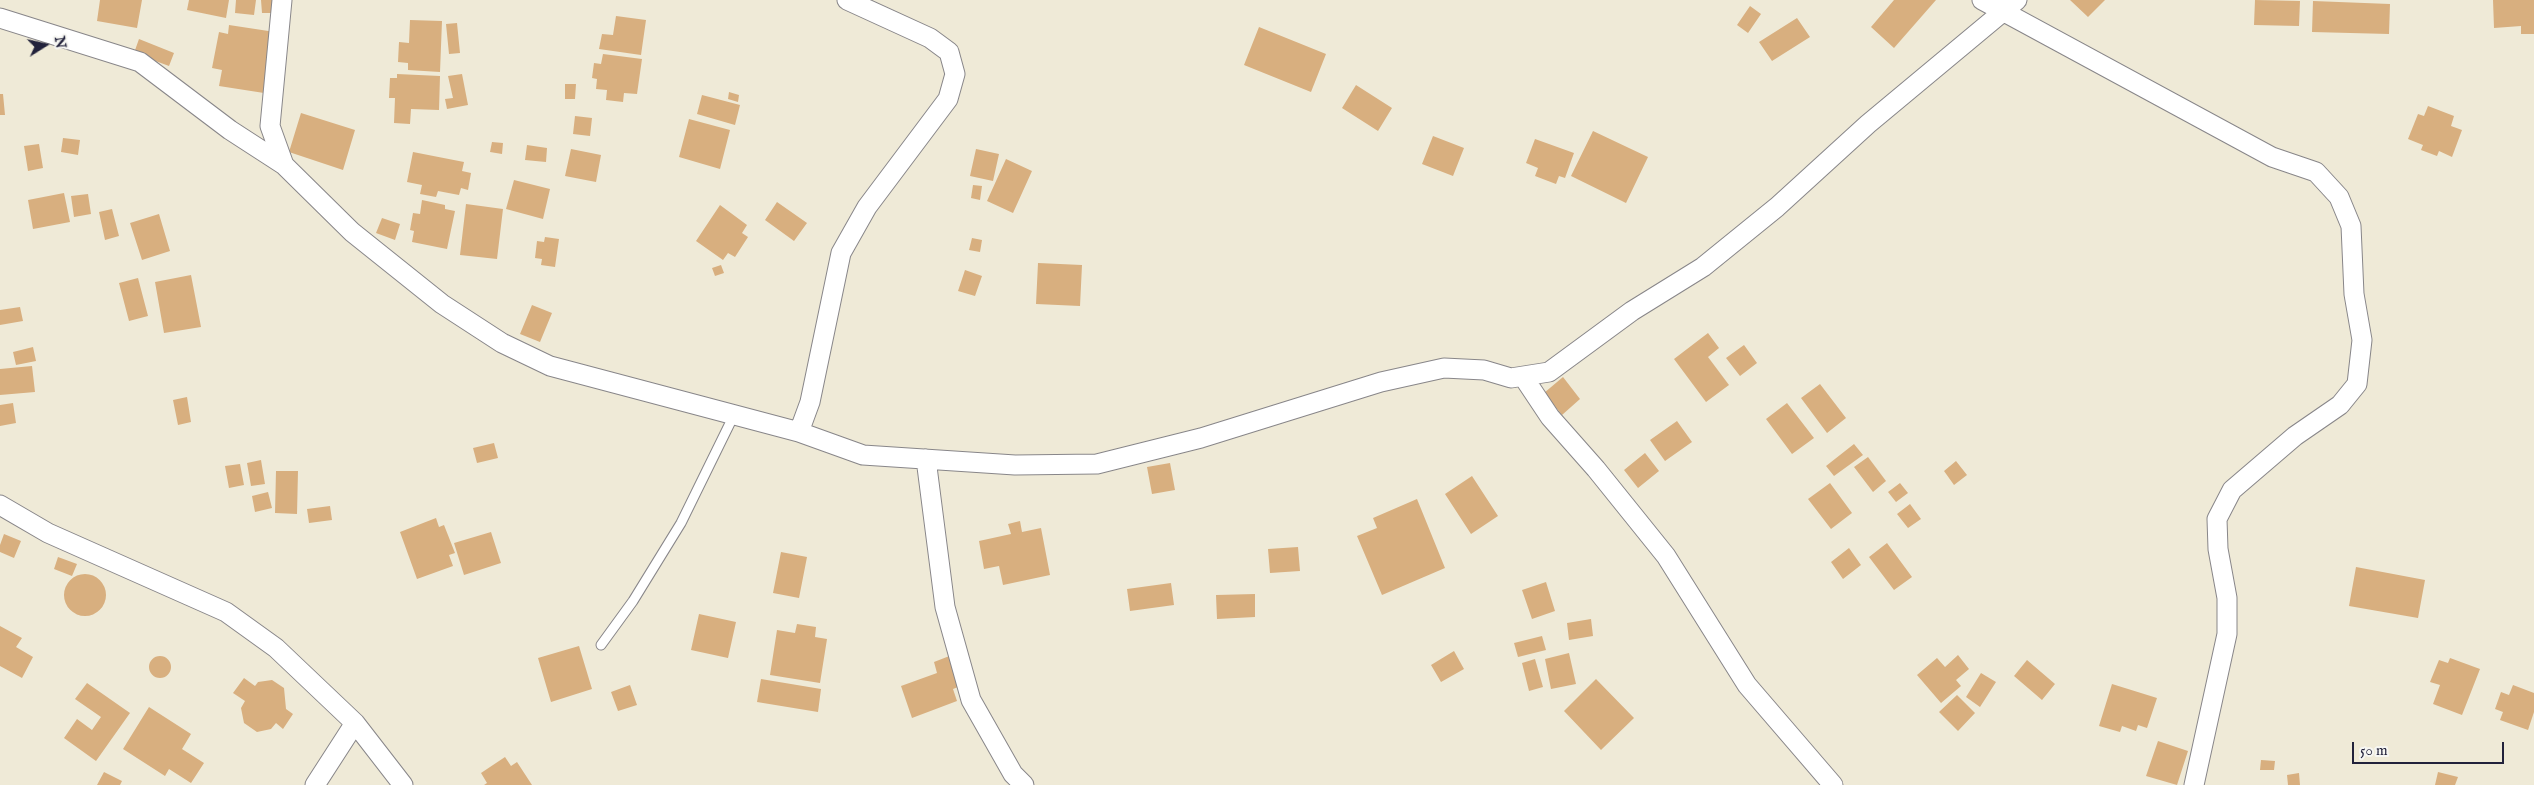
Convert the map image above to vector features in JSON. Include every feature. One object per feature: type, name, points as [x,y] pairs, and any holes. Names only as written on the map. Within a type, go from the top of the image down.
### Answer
[{"type":"street","points":[[282,0],[270,126],[284,165]]},
{"type":"street","points":[[799,432],[810,402],[841,252],[867,208],[948,99],[955,74],[949,52],[930,38],[847,0]]},
{"type":"street","points":[[1982,0],[2272,157],[2316,172],[2339,197],[2351,226],[2354,294],[2362,340],[2357,384],[2340,405],[2295,436],[2232,490],[2216,519],[2218,549],[2227,598],[2227,634],[2194,785]]},
{"type":"street","points":[[0,18],[140,62],[230,130],[284,165],[352,232],[442,304],[502,343],[550,366],[799,432],[863,455],[1015,465],[1097,464],[1201,438],[1381,382],[1444,368],[1484,370],[1511,378],[1524,378],[1549,372],[1632,311],[1703,267],[1777,207],[1868,124],[2018,0]]},
{"type":"street","points":[[1524,378],[1550,417],[1596,469],[1666,556],[1747,685],[1833,785]]},
{"type":"street","points":[[926,459],[945,607],[972,700],[1013,774],[1024,785]]},
{"type":"street","points":[[0,505],[48,532],[226,612],[276,648],[355,724],[403,785]]},
{"type":"street","points":[[315,785],[355,724]]},
{"type":"lane","points":[[601,645],[632,601],[681,523],[734,415]]},
{"type":"building","points":[[100,0],[142,0],[137,28],[97,21]]},
{"type":"building","points":[[189,0],[229,0],[226,18],[187,10]]},
{"type":"building","points":[[236,0],[256,0],[254,15],[235,13]]},
{"type":"building","points":[[261,0],[274,0],[275,13],[262,13]]},
{"type":"building","points":[[1894,0],[1936,0],[1894,48],[1871,27]]},
{"type":"building","points":[[2070,0],[2105,0],[2088,17]]},
{"type":"building","points":[[2255,0],[2300,1],[2299,26],[2254,25]]},
{"type":"building","points":[[2493,0],[2534,0],[2534,34],[2521,34],[2521,26],[2494,28]]},
{"type":"building","points":[[2313,1],[2390,4],[2389,34],[2312,32]]},
{"type":"building","points":[[1750,6],[1761,14],[1748,33],[1737,25]]},
{"type":"building","points":[[616,16],[646,20],[641,55],[599,49],[602,34],[613,35]]},
{"type":"building","points":[[1797,18],[1810,37],[1772,61],[1759,42]]},
{"type":"building","points":[[410,20],[442,21],[440,72],[408,70],[408,63],[398,62],[399,42],[409,43]]},
{"type":"building","points":[[457,23],[460,53],[449,54],[446,24]]},
{"type":"building","points":[[229,25],[275,32],[264,93],[219,86],[222,70],[212,68],[219,32],[228,34]]},
{"type":"building","points":[[1259,27],[1326,54],[1311,92],[1244,65]]},
{"type":"building","points":[[139,39],[174,53],[169,66],[134,53]]},
{"type":"building","points":[[603,54],[642,59],[637,94],[624,93],[623,102],[606,100],[607,90],[596,89],[597,79],[592,78],[594,63],[601,64]]},
{"type":"building","points":[[397,74],[440,76],[439,110],[411,109],[410,124],[394,123],[395,98],[389,98],[390,78],[397,78]]},
{"type":"building","points":[[462,74],[468,105],[447,109],[445,99],[453,98],[448,76]]},
{"type":"building","points":[[565,84],[576,84],[575,99],[565,99]]},
{"type":"building","points":[[1356,85],[1392,108],[1378,131],[1342,108]]},
{"type":"building","points":[[729,92],[739,95],[738,102],[728,99]]},
{"type":"building","points":[[0,94],[3,94],[5,115],[0,115]]},
{"type":"building","points":[[702,95],[740,105],[735,125],[697,114]]},
{"type":"building","points":[[2428,106],[2454,116],[2451,126],[2462,130],[2452,157],[2439,151],[2437,156],[2421,150],[2423,145],[2408,139],[2418,114],[2424,116]]},
{"type":"building","points":[[301,113],[355,130],[343,170],[289,152]]},
{"type":"building","points":[[575,116],[592,118],[590,136],[573,134]]},
{"type":"building","points":[[689,119],[730,130],[720,169],[679,157]]},
{"type":"building","points":[[1593,131],[1648,157],[1626,203],[1571,176]]},
{"type":"building","points":[[1433,136],[1464,148],[1453,176],[1422,164]]},
{"type":"building","points":[[63,138],[80,140],[78,155],[61,152]]},
{"type":"building","points":[[1535,139],[1574,153],[1565,178],[1559,176],[1556,184],[1535,176],[1538,168],[1526,163]]},
{"type":"building","points":[[492,142],[503,143],[502,154],[490,152]]},
{"type":"building","points":[[39,144],[43,168],[28,171],[24,146]]},
{"type":"building","points":[[527,145],[547,148],[546,162],[525,160]]},
{"type":"building","points":[[571,149],[601,155],[596,182],[565,176]]},
{"type":"building","points":[[976,149],[999,154],[993,181],[970,176]]},
{"type":"building","points":[[413,152],[464,162],[462,171],[471,173],[468,190],[461,188],[459,195],[438,191],[436,197],[420,194],[422,185],[407,182]]},
{"type":"building","points":[[1006,159],[1032,171],[1013,213],[987,201]]},
{"type":"building","points":[[514,180],[550,189],[543,219],[506,209]]},
{"type":"building","points":[[973,185],[982,186],[980,200],[971,198]]},
{"type":"building","points":[[64,193],[70,222],[33,229],[28,200]]},
{"type":"building","points":[[88,194],[91,214],[74,217],[71,196]]},
{"type":"building","points":[[422,200],[445,205],[445,209],[455,211],[447,249],[412,242],[414,231],[410,230],[413,213],[420,214]]},
{"type":"building","points":[[777,202],[807,223],[794,241],[765,220]]},
{"type":"building","points":[[466,204],[503,209],[497,259],[460,255]]},
{"type":"building","points":[[720,205],[747,225],[742,233],[748,237],[735,257],[728,253],[723,260],[696,241]]},
{"type":"building","points":[[112,209],[119,236],[105,240],[99,212]]},
{"type":"building","points":[[159,214],[170,251],[142,260],[130,223]]},
{"type":"building","points":[[382,218],[400,224],[395,240],[376,233]]},
{"type":"building","points":[[545,237],[559,239],[555,267],[541,265],[542,259],[535,258],[537,241],[544,242]]},
{"type":"building","points":[[972,238],[982,240],[980,252],[969,250]]},
{"type":"building","points":[[1038,263],[1082,265],[1080,306],[1036,304]]},
{"type":"building","points":[[721,265],[724,273],[715,276],[712,268]]},
{"type":"building","points":[[965,270],[982,276],[975,296],[958,291]]},
{"type":"building","points":[[191,275],[201,327],[164,333],[155,282]]},
{"type":"building","points":[[138,278],[148,316],[129,321],[119,283]]},
{"type":"building","points":[[532,305],[552,313],[540,342],[520,334]]},
{"type":"building","points":[[20,307],[23,321],[0,325],[0,310]]},
{"type":"building","points":[[1708,333],[1719,348],[1708,357],[1729,385],[1706,402],[1674,359]]},
{"type":"building","points":[[1744,345],[1757,363],[1740,376],[1726,358]]},
{"type":"building","points":[[33,347],[36,361],[16,365],[13,352]]},
{"type":"building","points":[[32,366],[35,392],[0,395],[0,369]]},
{"type":"building","points":[[1563,377],[1580,399],[1562,415],[1544,393]]},
{"type":"building","points":[[1820,384],[1846,418],[1827,433],[1801,398]]},
{"type":"building","points":[[187,397],[191,422],[178,425],[173,400]]},
{"type":"building","points":[[13,403],[16,423],[0,426],[0,405]]},
{"type":"building","points":[[1787,403],[1814,438],[1792,454],[1766,419]]},
{"type":"building","points":[[1677,421],[1692,442],[1665,461],[1650,440]]},
{"type":"building","points":[[494,443],[498,458],[477,463],[473,448]]},
{"type":"building","points":[[1854,444],[1863,455],[1834,476],[1826,466]]},
{"type":"building","points":[[1645,453],[1659,471],[1638,488],[1624,470]]},
{"type":"building","points":[[1868,457],[1886,481],[1873,492],[1854,467]]},
{"type":"building","points":[[261,460],[265,484],[251,486],[247,463]]},
{"type":"building","points":[[1956,461],[1967,475],[1954,485],[1944,471]]},
{"type":"building","points":[[1170,463],[1175,490],[1152,494],[1147,467]]},
{"type":"building","points":[[240,464],[244,485],[229,488],[225,466]]},
{"type":"building","points":[[276,471],[298,471],[297,514],[275,513]]},
{"type":"building","points":[[1472,476],[1498,516],[1471,534],[1445,494]]},
{"type":"building","points":[[1830,483],[1852,513],[1831,529],[1808,499]]},
{"type":"building","points":[[1900,483],[1908,493],[1896,502],[1888,492]]},
{"type":"building","points":[[268,492],[272,508],[255,512],[252,496]]},
{"type":"building","points":[[1417,499],[1445,568],[1382,595],[1357,536],[1377,528],[1373,518]]},
{"type":"building","points":[[1910,504],[1921,519],[1908,528],[1897,514]]},
{"type":"building","points":[[330,506],[332,520],[309,523],[307,509]]},
{"type":"building","points":[[436,518],[439,527],[444,525],[455,553],[449,555],[453,566],[417,579],[400,532]]},
{"type":"building","points":[[1020,521],[1022,532],[1041,528],[1050,575],[1003,585],[999,566],[984,569],[979,541],[1011,534],[1008,524]]},
{"type":"building","points":[[491,532],[501,563],[464,575],[454,543]]},
{"type":"building","points":[[4,534],[21,541],[14,558],[0,552],[0,545]]},
{"type":"building","points":[[1887,543],[1912,577],[1894,590],[1869,557]]},
{"type":"building","points":[[1298,547],[1300,571],[1270,573],[1268,549]]},
{"type":"building","points":[[1849,548],[1861,565],[1843,579],[1831,562]]},
{"type":"building","points":[[781,552],[807,557],[799,598],[773,593]]},
{"type":"building","points":[[58,557],[77,564],[72,576],[54,569]]},
{"type":"building","points":[[2356,567],[2425,580],[2418,618],[2349,606]]},
{"type":"building","points":[[89,574],[97,577],[103,583],[106,595],[103,607],[97,613],[81,616],[73,613],[67,607],[64,591],[67,583],[73,577]]},
{"type":"building","points":[[1546,582],[1555,611],[1532,619],[1522,590]]},
{"type":"building","points":[[1171,583],[1174,605],[1130,611],[1127,589]]},
{"type":"building","points":[[1255,594],[1255,617],[1217,619],[1216,595]]},
{"type":"building","points":[[699,614],[736,622],[728,658],[691,650]]},
{"type":"building","points":[[1591,619],[1593,636],[1569,640],[1567,623]]},
{"type":"building","points":[[797,624],[816,627],[815,637],[827,639],[820,683],[770,675],[777,630],[795,633]]},
{"type":"building","points":[[0,626],[22,638],[16,647],[33,657],[22,678],[0,666]]},
{"type":"building","points":[[1542,636],[1546,650],[1518,657],[1514,643]]},
{"type":"building","points":[[579,646],[592,689],[551,702],[538,658]]},
{"type":"building","points":[[1454,651],[1464,669],[1441,682],[1431,665]]},
{"type":"building","points":[[1569,653],[1576,684],[1551,689],[1545,659]]},
{"type":"building","points":[[952,655],[963,685],[953,689],[957,701],[912,718],[901,686],[937,673],[934,662]]},
{"type":"building","points":[[1958,655],[1969,669],[1956,680],[1961,686],[1941,703],[1917,675],[1937,658],[1945,667]]},
{"type":"building","points":[[160,656],[170,663],[171,667],[164,677],[160,678],[150,671],[149,667],[156,657]]},
{"type":"building","points":[[2450,658],[2480,669],[2462,715],[2433,704],[2440,685],[2430,682],[2439,660],[2448,663]]},
{"type":"building","points":[[1535,659],[1543,687],[1529,691],[1522,663]]},
{"type":"building","points":[[2027,660],[2055,684],[2042,700],[2014,676]]},
{"type":"building","points":[[1981,673],[1996,682],[1980,707],[1966,697]]},
{"type":"building","points":[[244,678],[255,686],[258,682],[272,680],[284,688],[286,709],[293,714],[283,729],[276,723],[271,729],[257,732],[244,723],[241,708],[245,701],[233,693]]},
{"type":"building","points":[[761,679],[821,689],[818,712],[757,702]]},
{"type":"building","points":[[1596,679],[1634,718],[1601,750],[1564,711]]},
{"type":"building","points":[[87,683],[130,713],[96,761],[64,738],[77,719],[92,730],[101,717],[75,699]]},
{"type":"building","points":[[2112,684],[2157,698],[2147,728],[2138,725],[2136,731],[2122,726],[2120,732],[2099,726]]},
{"type":"building","points":[[630,685],[637,705],[618,711],[611,692]]},
{"type":"building","points":[[2513,685],[2534,693],[2534,712],[2528,730],[2500,720],[2503,712],[2495,709],[2501,692],[2509,695]]},
{"type":"building","points":[[1957,695],[1975,713],[1958,731],[1939,712]]},
{"type":"building","points":[[149,707],[191,734],[182,749],[204,763],[191,783],[169,769],[165,776],[123,749]]},
{"type":"building","points":[[2158,741],[2188,751],[2177,785],[2146,776]]},
{"type":"building","points":[[505,757],[511,766],[517,762],[532,785],[484,785],[487,783],[481,773]]},
{"type":"building","points":[[2261,760],[2275,761],[2274,770],[2260,770]]},
{"type":"building","points":[[104,772],[122,781],[120,785],[97,785]]},
{"type":"building","points":[[2438,772],[2458,777],[2455,785],[2435,785]]},
{"type":"building","points":[[2299,773],[2300,785],[2288,785],[2287,775]]}]
